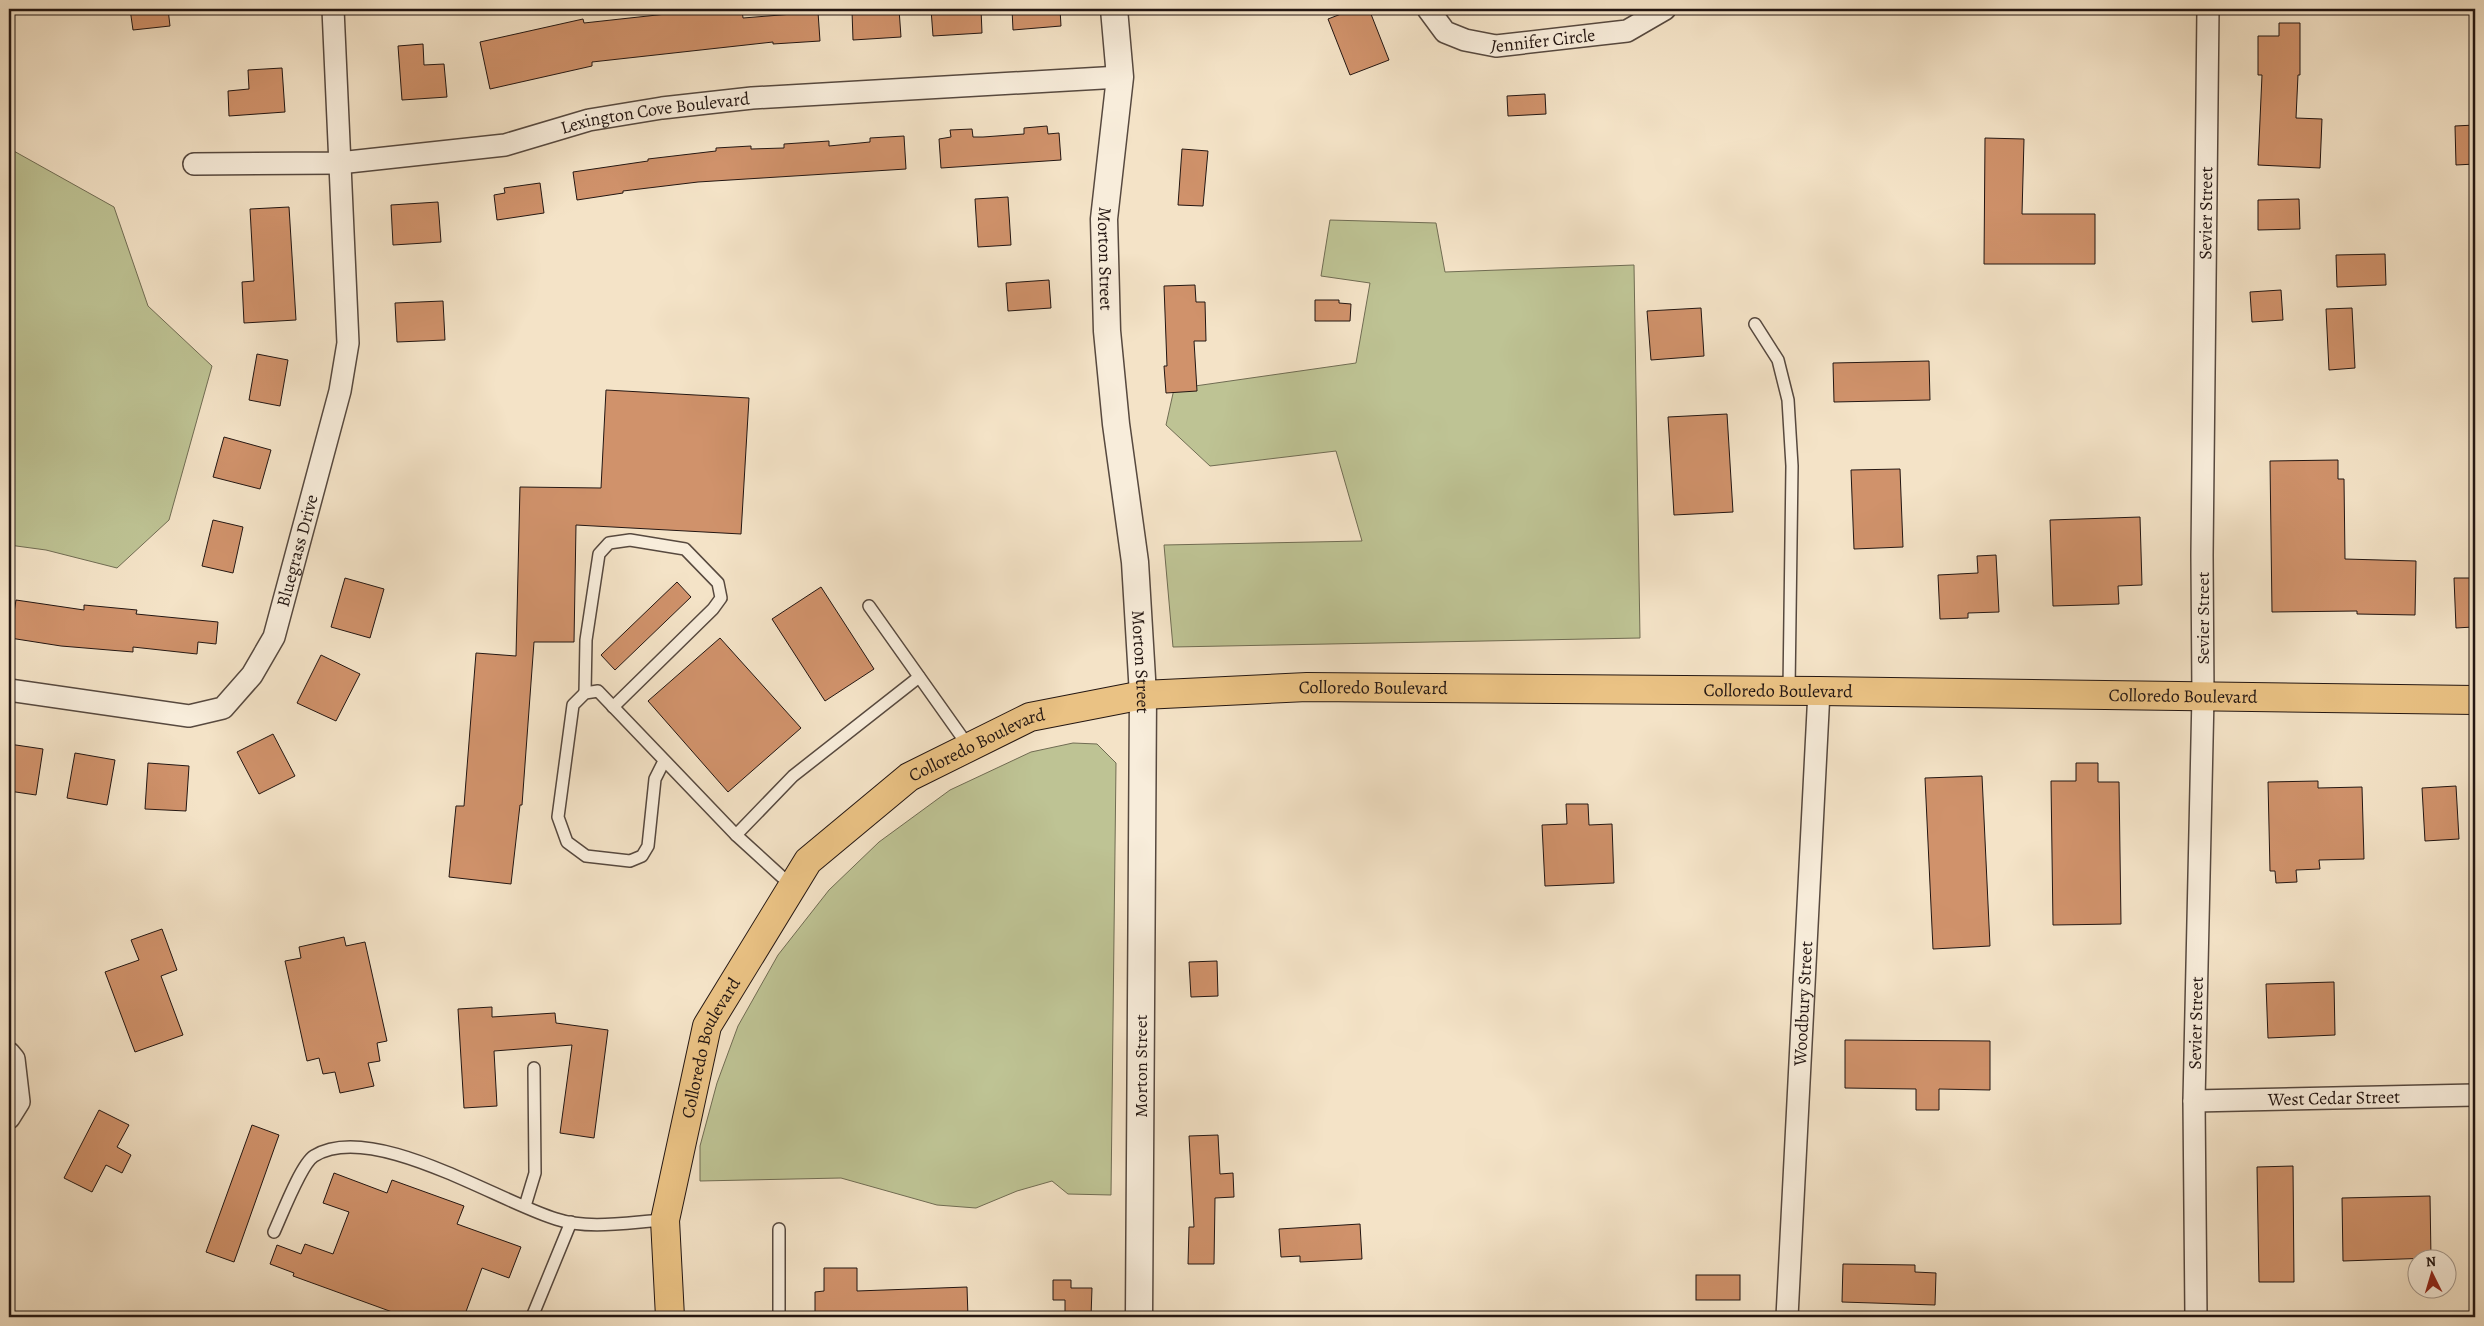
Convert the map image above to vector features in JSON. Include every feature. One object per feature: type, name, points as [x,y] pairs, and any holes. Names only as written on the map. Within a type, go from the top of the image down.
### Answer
[{"type":"highway","name":"Colloredo Boulevard","points":[[670,1317],[665,1220],[707,1026],[808,862],[909,777],[1030,717],[1144,695],[1307,687],[1789,690],[2475,700]]},
{"type":"street","name":"Bluegrass Drive","points":[[9,690],[189,716],[223,708],[252,675],[274,637],[340,391],[348,343],[334,9]]},
{"type":"street","name":"Morton Street","points":[[1114,9],[1120,77],[1104,219],[1107,332],[1116,424],[1136,562],[1144,695],[1139,1317]]},
{"type":"street","name":"Jennifer Circle","points":[[1428,9],[1445,32],[1465,40],[1496,46],[1628,31],[1665,9]]},
{"type":"street","name":"Sevier Street","points":[[2196,1317],[2194,1101],[2204,696],[2202,565],[2208,9]]},
{"type":"street","name":"Lexington Cove Boulevard","points":[[194,164],[339,163],[505,145],[589,120],[680,106],[752,98],[1120,77]]},
{"type":"street","name":"Woodbury Street","points":[[1787,1317],[1819,691]]},
{"type":"street","points":[[9,1053],[14,1059],[19,1102],[9,1118]]},
{"type":"street","name":"West Cedar Street","points":[[2194,1101],[2475,1095]]},
{"type":"lane","points":[[1755,324],[1778,360],[1788,400],[1792,466],[1789,690]]},
{"type":"lane","points":[[585,693],[586,640],[599,554],[609,543],[630,540],[685,549],[718,583],[721,598],[713,609],[613,707]]},
{"type":"lane","points":[[869,606],[969,747]]},
{"type":"lane","points":[[736,835],[794,776],[919,677]]},
{"type":"lane","points":[[664,761],[655,779],[648,846],[642,856],[630,860],[586,856],[567,842],[558,817],[573,705],[585,693],[598,691],[736,835],[793,887]]},
{"type":"lane","points":[[525,1206],[536,1173],[534,1068]]},
{"type":"lane","points":[[274,1232],[296,1182],[311,1157],[326,1149],[351,1147],[398,1154],[556,1220],[586,1224],[665,1220]]},
{"type":"lane","points":[[532,1317],[571,1222]]},
{"type":"lane","points":[[779,1229],[779,1317]]},
{"type":"green space","points":[[12,150],[114,207],[148,306],[212,366],[169,520],[117,568],[46,550],[9,545],[9,154]]},
{"type":"green space","points":[[1330,220],[1436,223],[1445,272],[1634,265],[1640,638],[1173,647],[1164,545],[1362,541],[1336,451],[1210,466],[1166,425],[1174,389],[1356,363],[1370,283],[1321,276]]},
{"type":"green space","points":[[1073,743],[1097,744],[1116,763],[1111,1195],[1068,1194],[1052,1181],[1017,1191],[976,1208],[937,1205],[841,1178],[700,1181],[700,1146],[717,1083],[738,1026],[778,955],[829,890],[879,842],[950,790],[1031,752]]},
{"type":"building","points":[[130,9],[168,9],[170,26],[133,30]]},
{"type":"building","points":[[712,9],[742,9],[743,18],[818,12],[820,41],[773,44],[773,42],[592,62],[592,66],[490,89],[480,42],[583,19],[584,23]]},
{"type":"building","points":[[899,9],[901,37],[853,40],[852,11]]},
{"type":"building","points":[[931,9],[981,9],[982,33],[933,36]]},
{"type":"building","points":[[1012,9],[1060,9],[1061,26],[1013,30]]},
{"type":"building","points":[[1354,9],[1369,9],[1389,60],[1350,75],[1328,19]]},
{"type":"building","points":[[2279,23],[2300,23],[2300,75],[2298,75],[2296,118],[2322,119],[2320,168],[2258,165],[2262,75],[2258,75],[2258,36],[2279,36]]},
{"type":"building","points":[[423,44],[424,65],[444,64],[447,97],[402,100],[398,46]]},
{"type":"building","points":[[282,68],[285,112],[229,116],[228,91],[249,89],[248,70]]},
{"type":"building","points":[[1545,94],[1546,114],[1508,116],[1507,96]]},
{"type":"building","points":[[2475,125],[2475,164],[2456,165],[2455,126]]},
{"type":"building","points":[[1047,126],[1048,134],[1059,133],[1061,160],[941,168],[939,139],[951,137],[950,130],[972,129],[973,137],[983,137],[1024,134],[1024,128]]},
{"type":"building","points":[[904,136],[906,169],[698,182],[623,191],[623,193],[577,200],[573,172],[648,161],[648,159],[716,151],[716,148],[751,146],[751,149],[784,148],[784,144],[829,141],[829,146],[870,142],[870,138]]},
{"type":"building","points":[[1985,138],[2024,139],[2022,214],[2095,214],[2095,264],[1984,264]]},
{"type":"building","points":[[1182,149],[1208,151],[1203,206],[1178,205]]},
{"type":"building","points":[[540,183],[544,213],[497,220],[494,195],[505,193],[504,188]]},
{"type":"building","points":[[1008,197],[1011,245],[978,247],[975,199]]},
{"type":"building","points":[[2299,199],[2300,229],[2258,230],[2258,200]]},
{"type":"building","points":[[438,202],[441,242],[393,245],[391,205]]},
{"type":"building","points":[[289,207],[296,320],[244,323],[242,282],[254,281],[250,209]]},
{"type":"building","points":[[2385,254],[2386,285],[2337,287],[2336,255]]},
{"type":"building","points":[[1049,280],[1051,308],[1008,311],[1006,283]]},
{"type":"building","points":[[1195,285],[1196,302],[1205,302],[1206,341],[1194,341],[1197,391],[1166,393],[1164,366],[1167,366],[1164,286]]},
{"type":"building","points":[[2281,290],[2283,320],[2252,322],[2250,292]]},
{"type":"building","points":[[1315,300],[1339,300],[1339,303],[1351,304],[1350,321],[1315,321]]},
{"type":"building","points":[[443,301],[445,340],[397,342],[395,303]]},
{"type":"building","points":[[1701,308],[1704,356],[1651,360],[1647,311]]},
{"type":"building","points":[[2352,308],[2355,368],[2329,370],[2326,309]]},
{"type":"building","points":[[257,354],[288,360],[280,406],[249,400]]},
{"type":"building","points":[[1929,361],[1930,400],[1834,402],[1833,363]]},
{"type":"building","points":[[606,390],[749,398],[741,534],[576,525],[574,642],[534,642],[522,805],[520,805],[511,884],[449,877],[456,806],[464,806],[476,653],[516,656],[520,487],[601,488]]},
{"type":"building","points":[[1727,414],[1733,512],[1674,515],[1668,417]]},
{"type":"building","points":[[224,437],[271,450],[260,489],[213,477]]},
{"type":"building","points":[[2338,460],[2338,479],[2344,479],[2345,559],[2416,561],[2415,615],[2357,614],[2357,611],[2272,612],[2270,461]]},
{"type":"building","points":[[1900,469],[1903,547],[1854,549],[1851,470]]},
{"type":"building","points":[[2140,517],[2142,585],[2118,586],[2119,604],[2053,606],[2050,520]]},
{"type":"building","points":[[213,520],[243,527],[233,573],[202,566]]},
{"type":"building","points":[[1996,555],[1999,612],[1968,613],[1968,618],[1940,619],[1938,575],[1978,573],[1977,556]]},
{"type":"building","points":[[345,578],[384,589],[370,638],[331,627]]},
{"type":"building","points":[[2454,578],[2472,578],[2473,594],[2475,594],[2473,627],[2456,628]]},
{"type":"building","points":[[677,582],[691,597],[615,670],[601,655]]},
{"type":"building","points":[[821,587],[874,669],[825,701],[772,619]]},
{"type":"building","points":[[16,600],[84,610],[84,605],[137,610],[136,614],[218,622],[216,644],[198,642],[197,654],[133,647],[133,652],[61,646],[10,638]]},
{"type":"building","points":[[720,638],[801,728],[728,792],[648,701]]},
{"type":"building","points":[[321,655],[360,674],[336,721],[297,703]]},
{"type":"building","points":[[273,734],[295,776],[259,794],[237,752]]},
{"type":"building","points":[[9,744],[43,749],[36,795],[9,791]]},
{"type":"building","points":[[75,753],[115,760],[107,805],[67,798]]},
{"type":"building","points":[[148,763],[189,766],[186,811],[145,809]]},
{"type":"building","points":[[2076,763],[2098,763],[2098,782],[2119,782],[2121,924],[2053,925],[2051,781],[2076,781]]},
{"type":"building","points":[[1982,776],[1990,946],[1933,949],[1925,778]]},
{"type":"building","points":[[2318,781],[2318,788],[2362,787],[2364,859],[2319,860],[2320,869],[2296,870],[2297,882],[2276,883],[2275,871],[2270,871],[2268,782]]},
{"type":"building","points":[[2456,786],[2459,839],[2425,841],[2422,788]]},
{"type":"building","points":[[1566,804],[1588,804],[1589,825],[1612,824],[1614,883],[1545,886],[1542,825],[1567,824]]},
{"type":"building","points":[[162,929],[177,970],[161,976],[183,1035],[135,1052],[105,972],[139,960],[131,940]]},
{"type":"building","points":[[344,937],[346,946],[365,942],[387,1041],[377,1043],[380,1061],[368,1063],[374,1086],[340,1093],[335,1072],[323,1074],[319,1058],[307,1061],[285,961],[301,958],[299,947]]},
{"type":"building","points":[[1217,961],[1218,996],[1191,997],[1189,962]]},
{"type":"building","points":[[2334,982],[2335,1035],[2268,1038],[2266,984]]},
{"type":"building","points":[[492,1007],[492,1017],[555,1013],[556,1023],[608,1030],[594,1138],[560,1133],[572,1045],[494,1051],[497,1106],[464,1108],[458,1009]]},
{"type":"building","points":[[1845,1040],[1990,1041],[1990,1090],[1939,1089],[1939,1110],[1916,1110],[1916,1089],[1845,1088]]},
{"type":"building","points":[[99,1110],[129,1125],[117,1147],[131,1155],[122,1173],[106,1165],[92,1192],[64,1178]]},
{"type":"building","points":[[252,1125],[279,1135],[234,1262],[206,1252]]},
{"type":"building","points":[[1218,1135],[1220,1174],[1233,1173],[1234,1197],[1215,1198],[1214,1264],[1188,1264],[1189,1227],[1194,1227],[1189,1136]]},
{"type":"building","points":[[2293,1166],[2294,1282],[2259,1282],[2257,1167]]},
{"type":"building","points":[[334,1173],[387,1193],[392,1180],[464,1206],[457,1224],[521,1247],[509,1278],[482,1268],[464,1317],[406,1317],[293,1276],[294,1273],[270,1264],[277,1245],[301,1254],[305,1244],[333,1254],[349,1212],[323,1203]]},
{"type":"building","points":[[2430,1196],[2431,1248],[2406,1248],[2406,1259],[2343,1261],[2342,1198]]},
{"type":"building","points":[[1360,1224],[1362,1259],[1300,1262],[1300,1256],[1281,1257],[1279,1229]]},
{"type":"building","points":[[1843,1264],[1915,1265],[1915,1272],[1936,1273],[1935,1305],[1842,1302]]},
{"type":"building","points":[[824,1268],[857,1268],[857,1291],[967,1287],[968,1317],[815,1317],[815,1292],[824,1291]]},
{"type":"building","points":[[1696,1275],[1740,1275],[1740,1300],[1696,1300]]},
{"type":"building","points":[[1053,1280],[1071,1280],[1071,1288],[1092,1288],[1091,1317],[1065,1317],[1065,1300],[1053,1300]]}]
